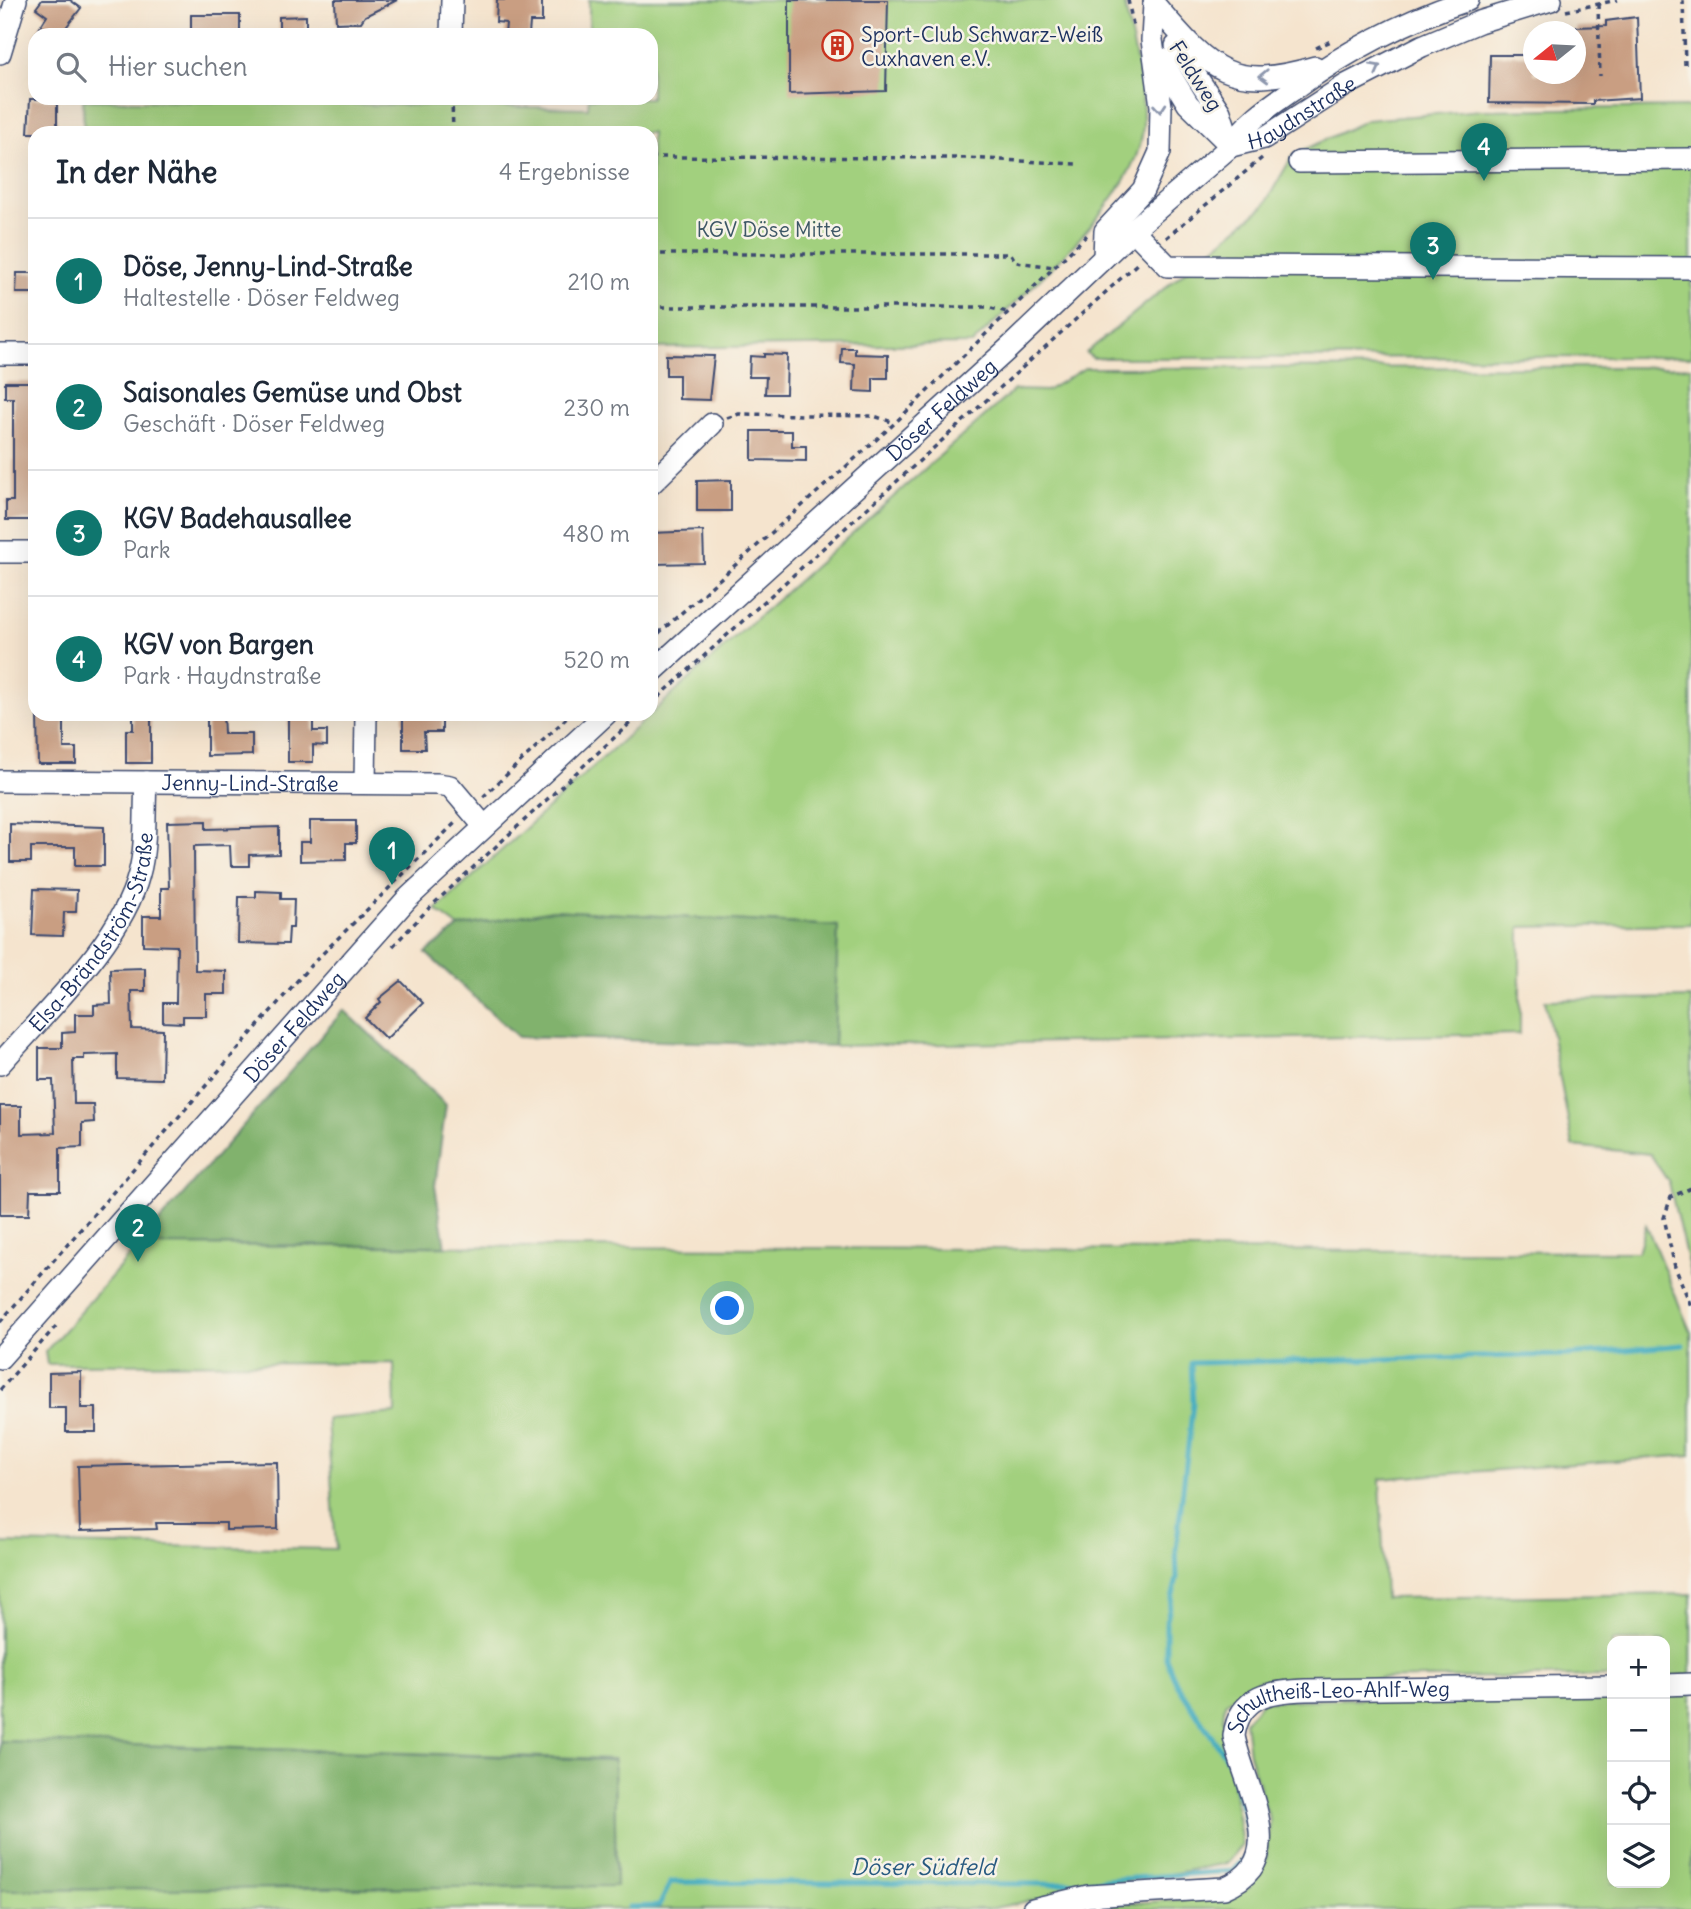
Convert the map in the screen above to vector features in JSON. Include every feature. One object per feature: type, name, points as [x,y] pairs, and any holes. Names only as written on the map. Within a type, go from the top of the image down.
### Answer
[{"type":"street","points":[[0,53],[16,0]]},
{"type":"street","points":[[451,28],[452,0]]},
{"type":"street","name":"Haydnstraße","points":[[1231,146],[1256,116],[1331,62],[1390,31],[1468,0]]},
{"type":"street","points":[[1154,2],[1198,55],[1219,70],[1265,77],[1331,62]]},
{"type":"street","points":[[1104,257],[1105,231],[1143,190],[1160,152],[1161,106],[1152,40],[1154,2]]},
{"type":"street","name":"Feldweg","points":[[1154,2],[1175,45],[1220,112],[1231,146]]},
{"type":"street","name":"Haydnstraße","points":[[1231,146],[1264,138],[1346,85],[1395,58],[1479,22],[1552,7]]},
{"type":"street","name":"Feldweg","points":[[1152,40],[1170,77],[1188,104],[1231,146]]},
{"type":"street","name":"Döser Feldweg","points":[[658,667],[920,430],[1133,229],[1231,146]]},
{"type":"street","points":[[1299,162],[1691,159]]},
{"type":"street","points":[[1133,229],[1151,252],[1168,266],[1691,268]]},
{"type":"street","points":[[0,354],[28,354]]},
{"type":"street","points":[[658,477],[712,424]]},
{"type":"street","points":[[0,552],[28,552]]},
{"type":"street","points":[[365,783],[366,721]]},
{"type":"street","name":"Döser Feldweg","points":[[0,1358],[477,817],[597,721]]},
{"type":"street","name":"Jenny-Lind-Straße","points":[[0,781],[450,786],[477,817]]},
{"type":"street","name":"Elsa-Brändström-Straße","points":[[0,1064],[98,951],[125,909],[140,870],[146,782]]},
{"type":"street","points":[[1670,1685],[1691,1684]]},
{"type":"street","name":"Schultheiß-Leo-Ahlf-Weg","points":[[1033,1909],[1088,1896],[1224,1888],[1239,1882],[1253,1870],[1261,1829],[1234,1736],[1243,1709],[1254,1698],[1276,1691],[1607,1686]]},
{"type":"path","points":[[1552,7],[1617,0]]},
{"type":"path","points":[[1683,0],[1685,65]]},
{"type":"path","points":[[1598,4],[1600,76]]},
{"type":"path","points":[[1308,51],[1336,38]]},
{"type":"path","points":[[452,105],[453,126]]},
{"type":"path","points":[[658,698],[1151,252],[1269,153]]},
{"type":"path","points":[[658,157],[966,158],[1077,164]]},
{"type":"path","points":[[658,254],[1011,254],[1016,262],[1055,267],[895,423],[658,634]]},
{"type":"path","points":[[658,307],[987,307],[1007,312]]},
{"type":"path","points":[[712,424],[739,414],[874,416],[895,423]]},
{"type":"path","points":[[0,1322],[311,965],[477,817],[565,721]]},
{"type":"path","points":[[385,955],[429,908],[631,721]]},
{"type":"path","points":[[1691,1188],[1671,1197],[1664,1218],[1675,1267],[1691,1306]]},
{"type":"path","points":[[0,1390],[60,1322]]},
{"type":"green space","name":"KGV Döse Mitte","points":[[589,0],[1124,0],[1142,95],[1143,126],[1137,154],[1122,183],[1101,213],[1048,272],[972,344],[658,348],[658,126],[84,126],[83,105],[588,108],[588,105],[658,105],[658,28],[589,28]]},
{"type":"green space","points":[[1691,107],[1691,357],[1093,358],[1086,353],[1263,207],[1293,155],[1367,120],[1481,110]]},
{"type":"green space","points":[[1691,367],[1691,924],[1520,927],[1520,1034],[834,1046],[838,926],[553,910],[459,927],[436,910],[643,721],[658,721],[658,708],[1014,390],[1046,391],[1085,368]]},
{"type":"green space","points":[[553,910],[838,926],[834,1046],[518,1037],[426,953],[459,927]]},
{"type":"green space","points":[[1691,998],[1691,1277],[1669,1183],[1650,1154],[1573,1146],[1545,1000]]},
{"type":"green space","points":[[344,1010],[446,1105],[435,1186],[445,1246],[139,1245]]},
{"type":"green space","points":[[1646,1225],[1691,1333],[1691,1455],[1380,1479],[1385,1598],[1691,1594],[1691,1675],[1670,1676],[1670,1636],[1607,1636],[1607,1676],[1259,1680],[1225,1703],[1223,1718],[1242,1845],[1227,1863],[988,1909],[0,1909],[0,1890],[616,1886],[614,1759],[0,1741],[0,1543],[336,1549],[327,1419],[395,1413],[394,1363],[47,1364],[45,1352],[139,1245],[1638,1252]]},
{"type":"green space","points":[[1670,1691],[1691,1691],[1691,1909],[1054,1909],[1227,1896],[1249,1888],[1266,1860],[1270,1821],[1249,1754],[1245,1721],[1263,1701],[1607,1692],[1607,1888],[1670,1888]]},
{"type":"green space","points":[[0,1741],[614,1760],[616,1886],[0,1890]]},
{"type":"building","points":[[42,0],[70,0],[81,8],[65,28],[39,28],[47,16],[36,8]]},
{"type":"building","points":[[335,0],[397,0],[365,16],[361,22],[336,23]]},
{"type":"building","points":[[497,0],[542,0],[542,22],[530,22],[530,28],[506,28],[506,23],[496,22]]},
{"type":"building","name":"Sport-Club Schwarz-Weiß Cuxhaven e.V.","points":[[789,0],[888,0],[886,91],[789,94]]},
{"type":"building","points":[[191,15],[240,15],[240,28],[191,28]]},
{"type":"building","points":[[306,16],[306,28],[279,28],[279,17]]},
{"type":"building","points":[[1637,17],[1640,98],[1593,101],[1593,104],[1489,103],[1490,55],[1523,55],[1523,84],[1586,84],[1586,27],[1606,26],[1606,21]]},
{"type":"building","points":[[30,105],[57,105],[57,126],[28,126]]},
{"type":"building","points":[[17,273],[28,273],[28,293],[16,293]]},
{"type":"building","points":[[842,348],[855,348],[855,354],[888,355],[888,378],[873,378],[873,392],[854,391],[855,364],[841,363]]},
{"type":"building","points":[[764,354],[787,355],[786,394],[765,394],[766,377],[749,377],[750,356],[764,357]]},
{"type":"building","points":[[666,355],[714,356],[709,400],[679,399],[679,375],[666,375]]},
{"type":"building","points":[[5,382],[28,382],[28,520],[6,520],[6,501],[13,501],[13,398],[5,398]]},
{"type":"building","points":[[752,431],[792,431],[792,446],[806,446],[806,461],[752,460]]},
{"type":"building","points":[[731,480],[731,511],[697,511],[697,481]]},
{"type":"building","points":[[703,531],[704,563],[658,564],[658,533]]},
{"type":"building","points":[[37,721],[64,721],[64,748],[76,748],[76,764],[38,764]]},
{"type":"building","points":[[133,721],[151,721],[151,763],[126,763],[126,730],[133,730]]},
{"type":"building","points":[[207,721],[223,721],[224,734],[252,734],[252,755],[207,756]]},
{"type":"building","points":[[288,721],[313,721],[313,731],[327,731],[327,746],[313,745],[313,762],[288,762]]},
{"type":"building","points":[[403,721],[442,721],[442,732],[424,732],[425,749],[403,749]]},
{"type":"building","points":[[206,821],[206,829],[279,827],[279,854],[249,855],[249,866],[231,866],[230,845],[194,846],[195,970],[226,971],[226,994],[206,994],[206,1016],[183,1016],[183,1023],[163,1022],[163,1003],[176,1003],[177,946],[143,945],[143,916],[161,916],[161,888],[169,888],[167,822]]},
{"type":"building","points":[[310,821],[356,821],[356,843],[346,843],[346,860],[300,861],[300,842],[310,842]]},
{"type":"building","points":[[10,824],[104,827],[104,866],[75,866],[75,847],[31,847],[31,862],[10,862]]},
{"type":"building","points":[[34,889],[77,890],[76,912],[64,912],[63,936],[32,935]]},
{"type":"building","points":[[256,891],[281,892],[281,899],[294,899],[293,928],[289,928],[288,944],[238,943],[239,897],[256,897]]},
{"type":"building","points":[[145,968],[145,991],[131,991],[132,1029],[163,1030],[162,1079],[117,1078],[117,1054],[84,1055],[84,1059],[73,1059],[74,1104],[93,1104],[94,1122],[82,1123],[82,1147],[60,1148],[60,1191],[30,1191],[29,1215],[0,1215],[0,1106],[21,1106],[21,1134],[55,1133],[53,1080],[39,1080],[39,1048],[62,1048],[62,1033],[75,1032],[75,1014],[94,1014],[94,1005],[111,1004],[110,969]]},
{"type":"building","points":[[401,981],[423,1003],[386,1039],[365,1018],[381,1002],[379,999]]},
{"type":"building","points":[[81,1372],[81,1408],[96,1408],[96,1432],[66,1432],[66,1408],[49,1408],[49,1373]]},
{"type":"building","points":[[277,1462],[278,1529],[226,1530],[226,1523],[156,1523],[157,1529],[80,1531],[78,1466]]},
{"type":"waterway","name":"Döser Südfeld","points":[[629,1907],[659,1906],[671,1882],[1049,1884],[1232,1871],[1247,1856],[1249,1844],[1244,1812],[1229,1762],[1176,1683],[1166,1658],[1166,1623],[1177,1578],[1176,1549],[1193,1403],[1191,1363],[1568,1355],[1683,1345]]},
{"type":"place","name":"Sport-Club Schwarz-Weiß Cuxhaven e.V.","points":[[838,46]]},
{"type":"place","name":"KGV von Bargen","points":[[1484,181]]},
{"type":"place","name":"KGV Badehausallee","points":[[1433,280]]},
{"type":"place","name":"Döse, Jenny-Lind-Straße","points":[[392,885]]},
{"type":"place","name":"Saisonales Gemüse und Obst","points":[[138,1262]]}]
